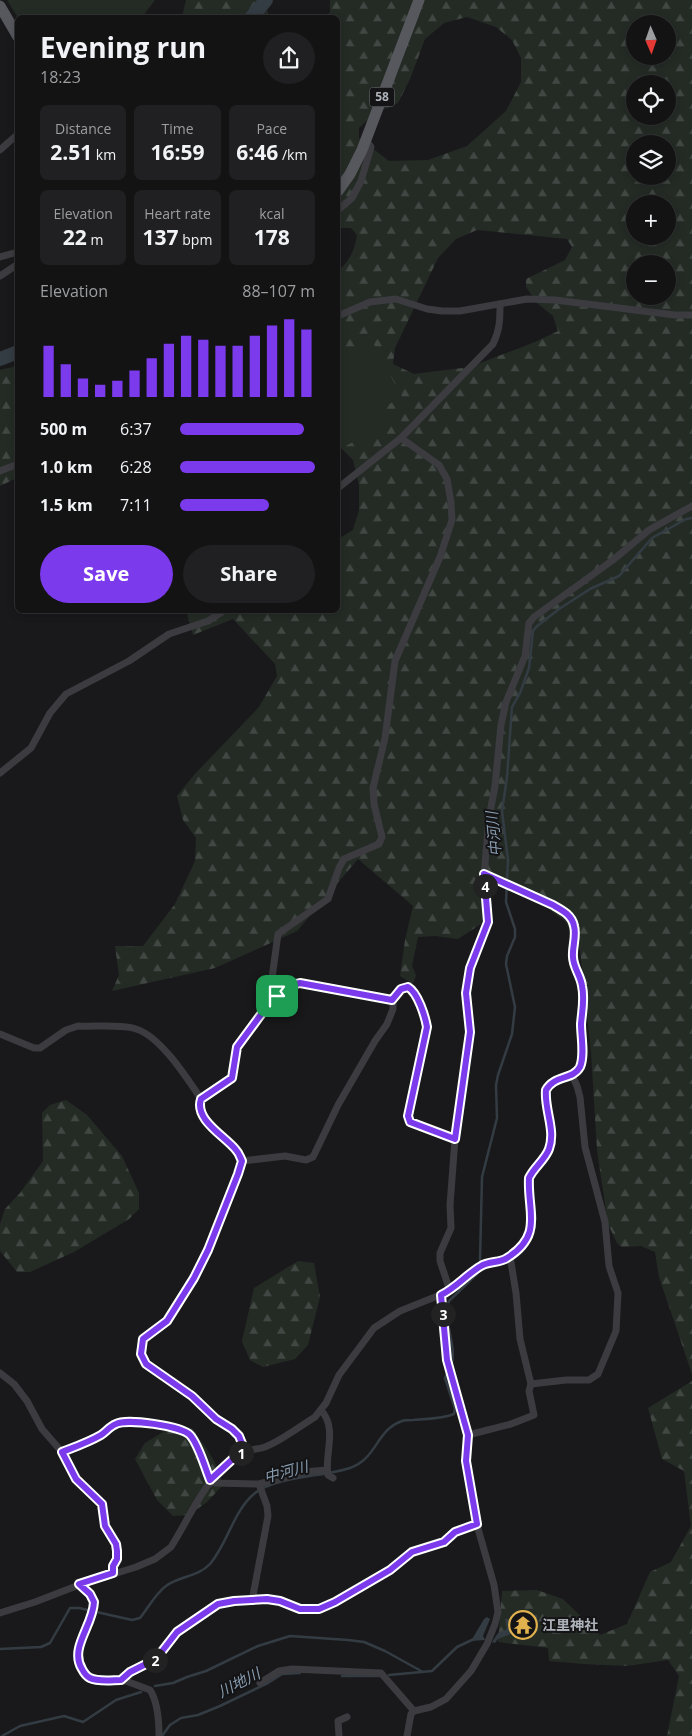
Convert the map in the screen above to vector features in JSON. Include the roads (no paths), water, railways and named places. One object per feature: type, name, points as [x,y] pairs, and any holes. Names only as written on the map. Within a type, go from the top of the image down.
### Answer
[{"type":"main road","name":"58","points":[[340,188],[350,174],[366,140],[420,0]]},
{"type":"main road","points":[[0,6],[15,32]]},
{"type":"street","points":[[0,150],[15,137]]},
{"type":"street","points":[[340,208],[352,198],[361,181],[372,147],[366,140]]},
{"type":"street","points":[[0,257],[15,253]]},
{"type":"street","points":[[0,276],[15,266]]},
{"type":"street","points":[[340,315],[370,302],[384,300],[403,300],[427,309],[460,311],[527,300],[555,300],[675,316],[692,315]]},
{"type":"street","points":[[340,486],[401,438],[493,344],[500,324],[500,304]]},
{"type":"street","points":[[277,996],[272,978],[278,934],[328,900],[339,868],[344,860],[379,844],[382,837],[374,804],[373,788],[385,738],[394,666],[440,558],[452,520],[447,480],[440,465],[401,438]]},
{"type":"street","points":[[0,471],[15,465]]},
{"type":"street","points":[[450,1291],[440,1261],[440,1253],[451,1228],[450,1205],[455,1139],[470,1032],[466,993],[470,968],[488,922],[484,874],[501,725],[506,702],[525,656],[529,623],[534,616],[613,560],[649,530],[692,506]]},
{"type":"street","points":[[0,773],[30,748],[50,713],[66,694],[129,661],[169,634],[208,621],[220,613]]},
{"type":"street","points":[[0,1613],[155,1559],[171,1547],[210,1480],[237,1455],[245,1451],[266,1447],[315,1416],[321,1410],[339,1375],[374,1328],[400,1311],[450,1291],[482,1265],[510,1256],[524,1243],[530,1233],[532,1219],[529,1178],[546,1155],[551,1141],[546,1090],[552,1082],[572,1075],[579,1068],[582,1059],[581,1022],[584,1008],[582,983],[573,964],[575,926],[572,920],[561,909],[484,874]]},
{"type":"street","points":[[201,1099],[230,1080],[233,1074],[237,1047],[268,1005],[288,986],[300,983],[392,1000]]},
{"type":"street","points":[[242,1161],[285,1156],[306,1160],[312,1157],[338,1105],[375,1041],[388,1024],[393,1009],[392,1000],[401,989],[406,987],[411,988],[425,1016],[427,1027],[408,1119],[410,1122],[455,1139]]},
{"type":"street","points":[[0,1034],[34,1048],[40,1048],[70,1028],[137,1029],[158,1044],[179,1067],[201,1099],[200,1112],[215,1131],[236,1150],[242,1161],[208,1250],[194,1278],[167,1321],[143,1339],[141,1354],[146,1364],[192,1396],[216,1419],[239,1436],[245,1451]]},
{"type":"street","points":[[531,1384],[566,1380],[589,1380],[594,1378],[598,1374],[612,1342],[617,1323],[618,1293],[609,1266],[605,1222],[585,1147],[578,1086],[572,1075]]},
{"type":"street","points":[[468,1435],[511,1424],[534,1415],[529,1391],[531,1384],[520,1339],[516,1293],[510,1256]]},
{"type":"street","points":[[407,1736],[411,1714],[414,1711],[431,1707],[446,1698],[471,1671],[496,1624],[498,1604],[477,1524],[466,1461],[468,1435],[449,1367],[441,1295]]},
{"type":"street","points":[[0,1372],[14,1384],[27,1401],[42,1428],[62,1452],[76,1479],[102,1504],[105,1526],[116,1544],[117,1559],[113,1566],[113,1573]]},
{"type":"street","points":[[62,1452],[98,1436],[118,1423],[164,1425],[181,1429],[190,1436],[210,1480],[219,1484],[260,1488],[304,1472],[329,1474],[330,1437],[325,1414],[321,1410]]},
{"type":"street","points":[[252,1601],[268,1516],[267,1506],[260,1488]]},
{"type":"street","points":[[121,1680],[130,1672],[156,1659],[177,1632],[218,1604],[224,1602],[274,1600],[300,1609],[319,1609],[335,1602],[390,1570],[412,1552],[444,1542],[455,1532],[477,1524]]},
{"type":"street","points":[[79,1584],[92,1598],[94,1606],[77,1651],[78,1663],[84,1674],[90,1678],[121,1680],[145,1688],[152,1694],[158,1717],[159,1736]]},
{"type":"street","points":[[260,1682],[280,1671],[292,1669],[381,1673],[414,1711]]},
{"type":"street","points":[[338,1736],[338,1721],[347,1716]]},
{"type":"waterway","points":[[254,15],[266,0]]},
{"type":"waterway","points":[[0,359],[15,353]]},
{"type":"waterway","name":"中河川","points":[[480,1260],[482,1177],[497,1118],[496,1085],[512,1034],[515,1007],[506,964],[507,956],[515,937],[515,929],[506,902],[508,860],[502,811],[507,777],[512,707],[520,693],[529,668],[533,631],[559,609],[590,589],[619,576],[652,538],[686,519],[692,518]]},
{"type":"waterway","name":"中河川","points":[[451,1366],[453,1350],[447,1317],[449,1301],[477,1274]]},
{"type":"waterway","name":"中河川","points":[[0,1649],[41,1647],[50,1643],[70,1608],[79,1608],[132,1620],[140,1618],[162,1589],[177,1580],[200,1572],[210,1564],[222,1547],[247,1500],[264,1487],[288,1480],[350,1468],[366,1458],[381,1437],[393,1425],[406,1420],[439,1418],[454,1414],[455,1409],[445,1378],[448,1371]]},
{"type":"waterway","points":[[509,1633],[537,1630],[536,1616],[524,1618]]},
{"type":"waterway","points":[[155,1686],[173,1683],[206,1671],[258,1646],[290,1636],[364,1642],[423,1672]]},
{"type":"waterway","points":[[389,1675],[432,1671],[457,1647],[474,1639]]},
{"type":"waterway","name":"川地川","points":[[162,1736],[170,1725],[181,1718],[198,1715],[220,1706],[268,1683],[282,1674],[300,1673]]},
{"type":"waterway","name":"川地川","points":[[342,1676],[379,1676]]},
{"type":"waterway","points":[[2,1736],[20,1726],[64,1716],[83,1722],[116,1700],[141,1692]]},
{"type":"place","name":"江里神社","points":[[523,1625]]}]
